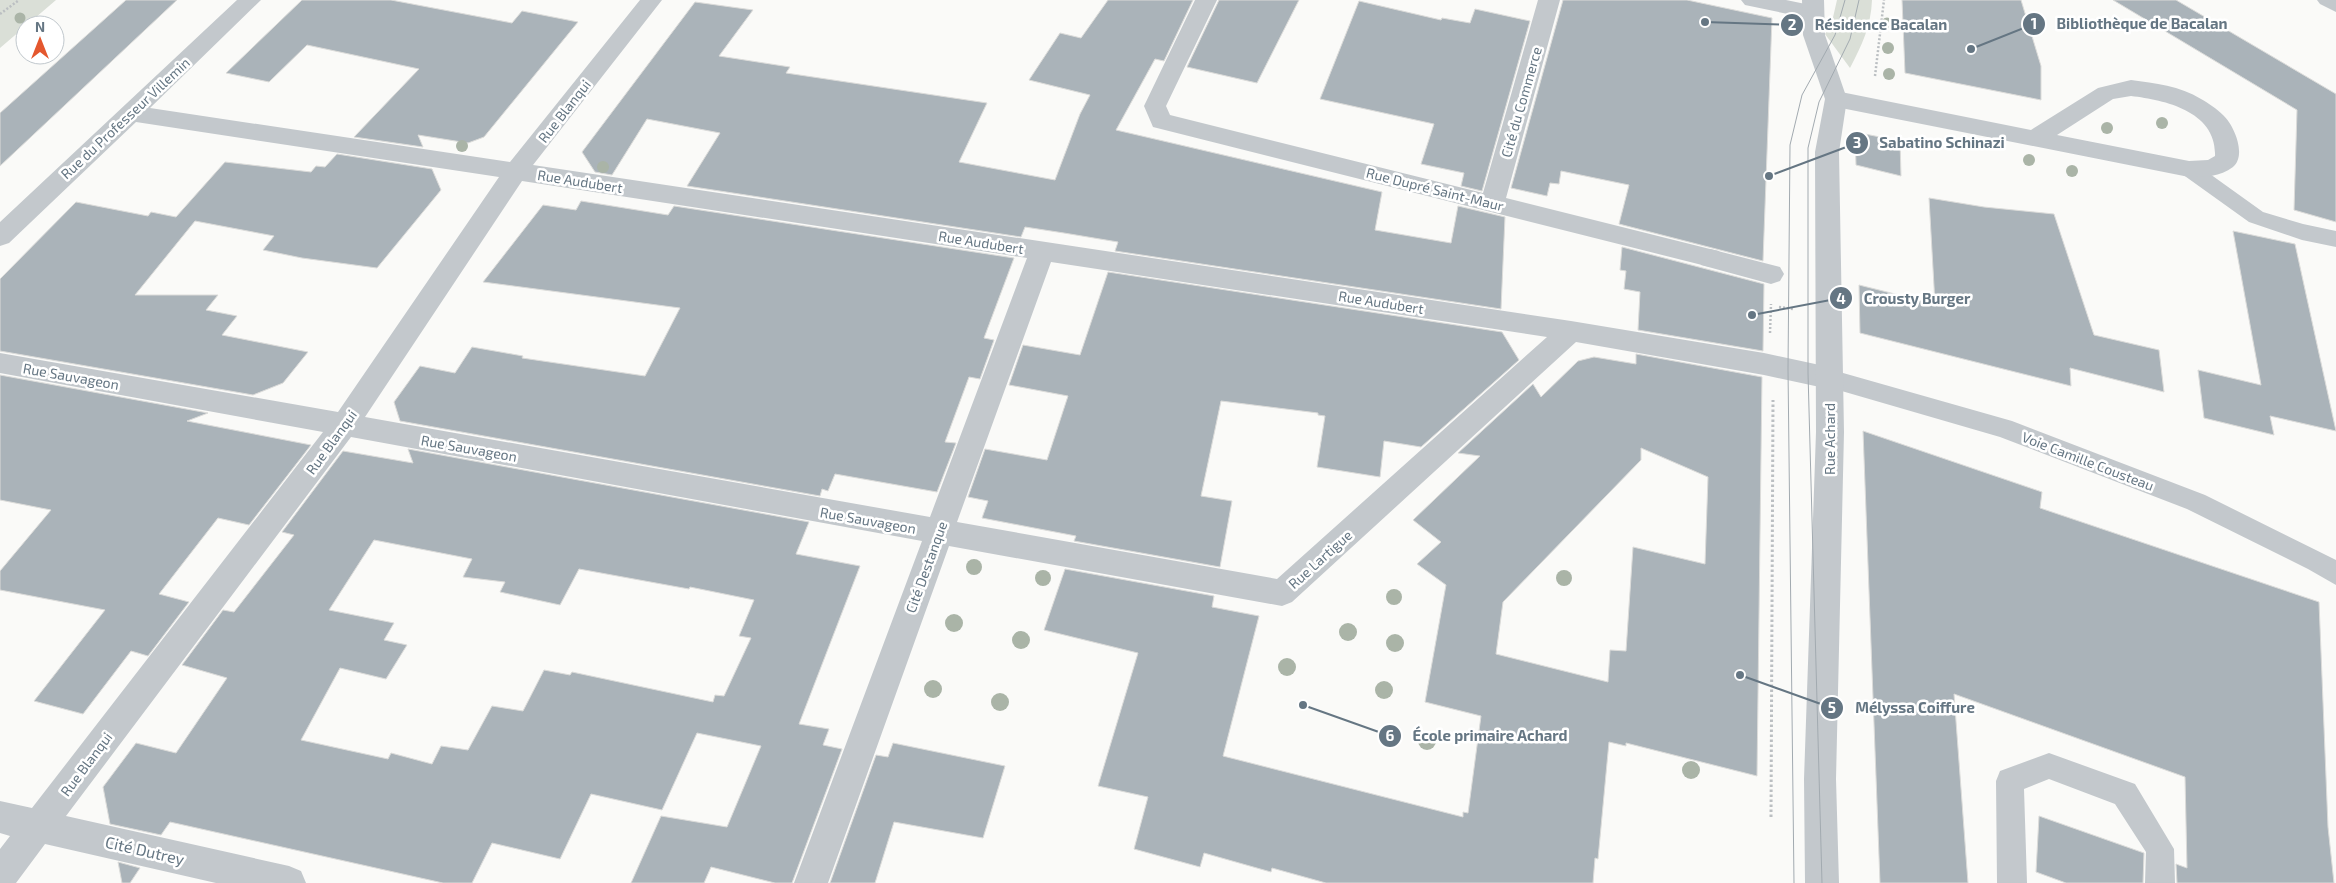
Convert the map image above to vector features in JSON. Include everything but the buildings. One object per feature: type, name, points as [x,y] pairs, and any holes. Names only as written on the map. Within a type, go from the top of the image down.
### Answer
[{"type":"street","name":"Rue du Professeur Villemin","points":[[0,237],[250,0]]},
{"type":"street","name":"Rue Blanqui","points":[[0,876],[344,426],[516,171],[651,0]]},
{"type":"street","name":"Rue Dupré Saint-Maur","points":[[1206,0],[1154,106],[1161,121],[1771,274]]},
{"type":"street","name":"Cité du Commerce","points":[[1492,204],[1549,0]]},
{"type":"street","points":[[1752,0],[1812,6]]},
{"type":"street","name":"Rue Achard","points":[[1812,6],[1814,35],[1836,99],[1827,152],[1830,432],[1820,779],[1822,883]]},
{"type":"street","points":[[1836,99],[2188,169],[2212,168],[2226,160],[2227,142],[2216,121],[2193,104],[2163,92],[2131,88],[2106,93],[2035,138]]},
{"type":"street","name":"Rue Audubert","points":[[131,113],[1571,331],[1764,364],[1829,378]]},
{"type":"street","name":"Cité Destanque","points":[[811,883],[1042,251]]},
{"type":"street","name":"Rue Lartigue","points":[[939,532],[1282,593],[1571,331]]},
{"type":"street","name":"Rue Sauvageon","points":[[0,364],[939,532]]},
{"type":"street","name":"Cité Dutrey","points":[[0,817],[289,883]]},
{"type":"lane","points":[[2326,0],[2336,6]]},
{"type":"lane","points":[[2188,169],[2256,217],[2302,232],[2336,239]]},
{"type":"lane","name":"Voie Camille Cousteau","points":[[1829,378],[2004,428],[2178,495],[2317,562],[2336,574]]},
{"type":"lane","points":[[2012,883],[2010,782],[2049,766],[2125,794],[2160,849],[2160,883]]},
{"type":"path","points":[[0,14],[19,0]]},
{"type":"path","points":[[1876,107],[1874,85],[1884,0]]},
{"type":"path","points":[[1771,274],[1769,338],[1764,350],[1765,374],[1773,385],[1771,817]]},
{"type":"shaded area","points":[[0,0],[56,0],[38,15],[15,15],[15,35],[0,48]]},
{"type":"shaded area","points":[[1837,0],[1872,0],[1870,18],[1865,35],[1850,68],[1825,34],[1831,26]]},
{"type":"tram line","points":[[1794,883],[1788,369],[1790,145],[1802,95],[1835,35],[1845,0]]},
{"type":"tram line","points":[[1822,883],[1808,373],[1808,148],[1819,102],[1850,39],[1859,0]]},
{"type":"place","name":"Résidence Bacalan","points":[[1705,22]]},
{"type":"place","name":"Bibliothèque de Bacalan","points":[[1971,49]]},
{"type":"place","name":"Sabatino Schinazi","points":[[1769,176]]},
{"type":"place","name":"Crousty Burger","points":[[1752,315]]},
{"type":"place","name":"Mélyssa Coiffure","points":[[1740,675]]},
{"type":"place","name":"École primaire Achard","points":[[1303,705]]}]
